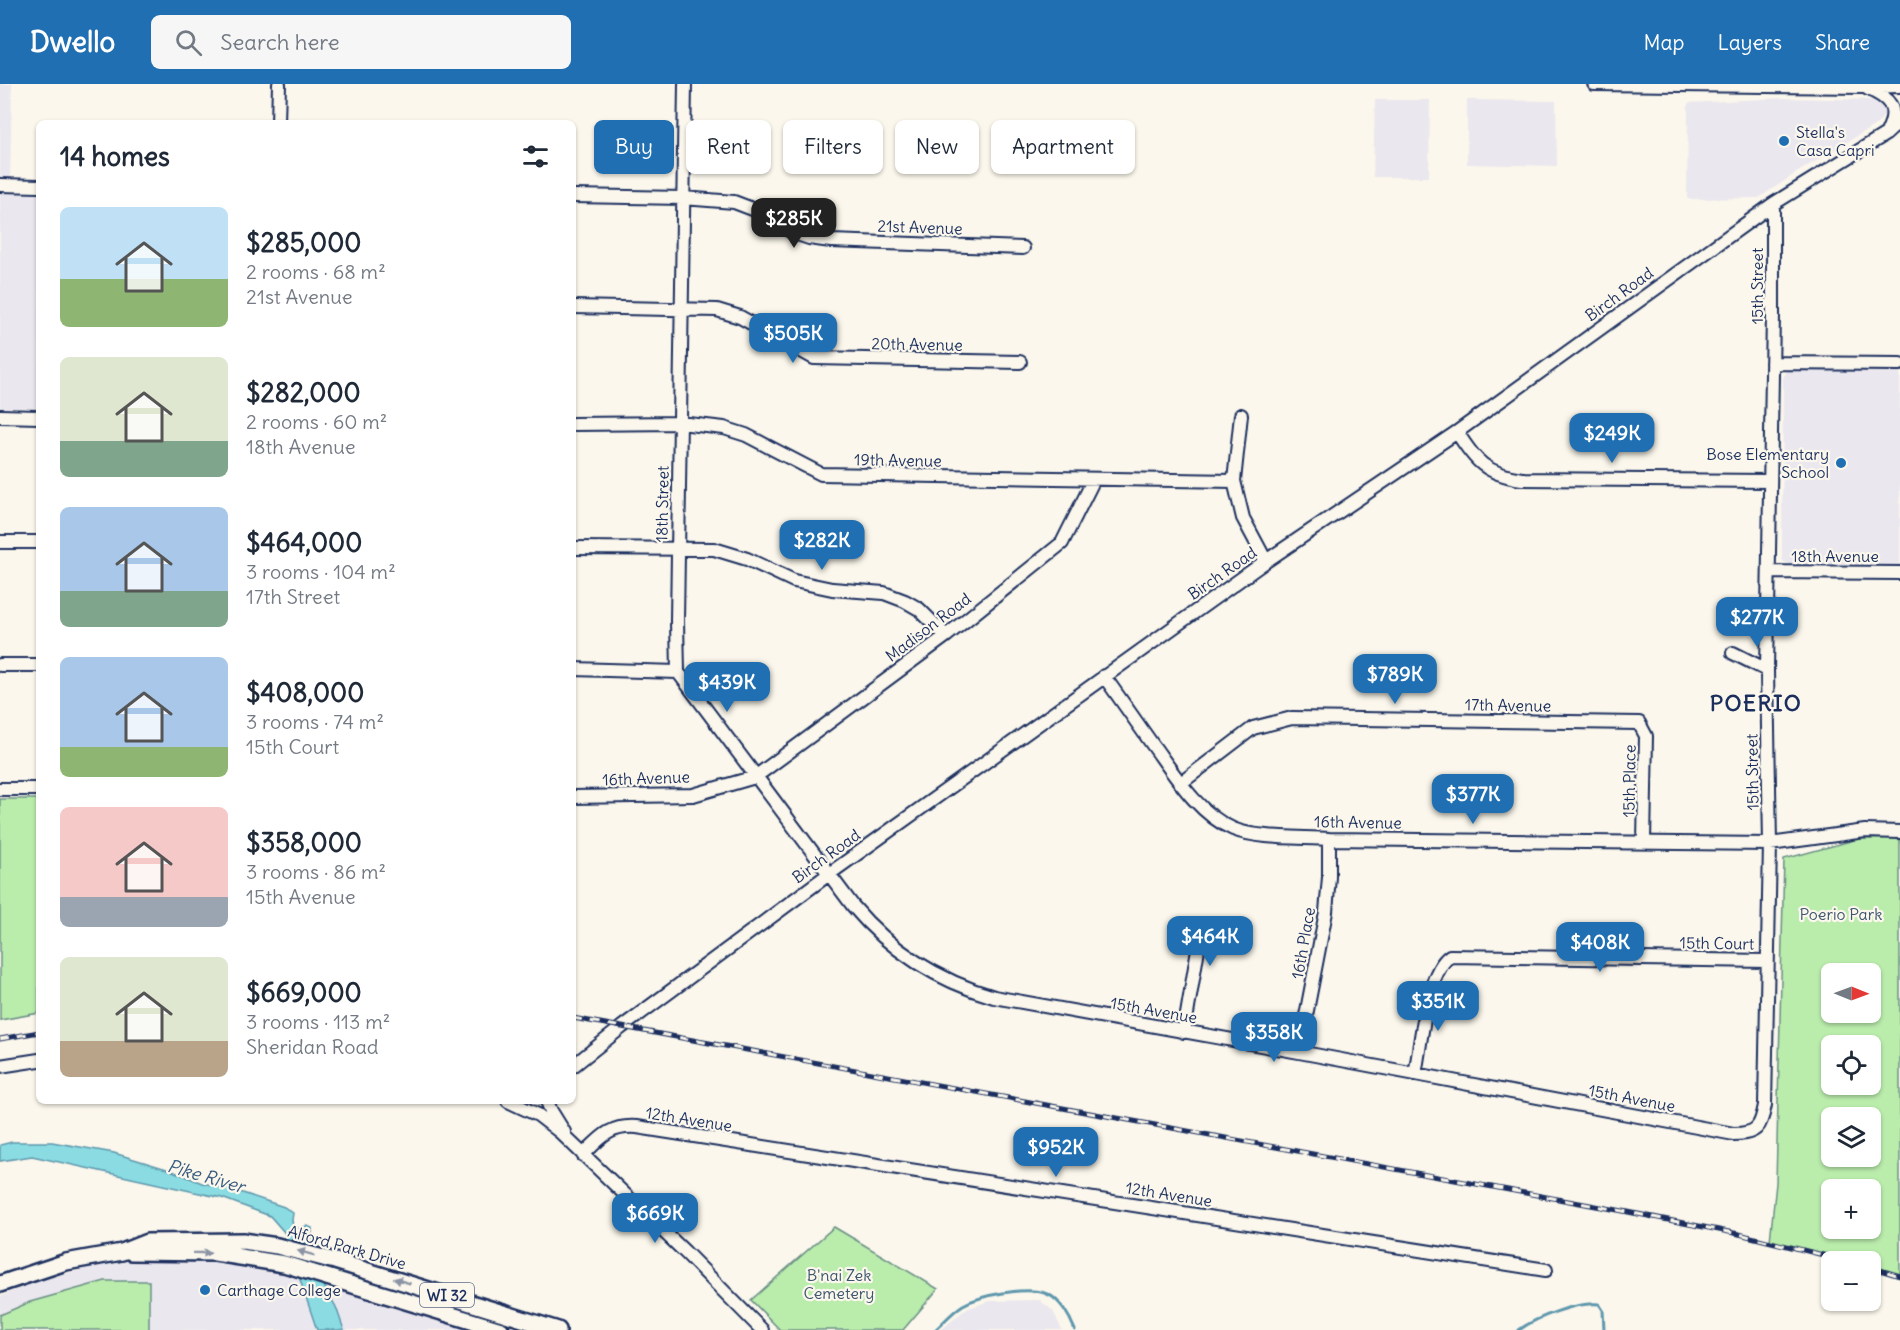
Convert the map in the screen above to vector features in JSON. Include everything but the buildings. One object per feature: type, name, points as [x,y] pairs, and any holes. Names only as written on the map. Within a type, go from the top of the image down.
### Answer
[{"type":"main road","name":"Alford Park Drive","points":[[0,1284],[66,1262],[122,1251],[147,1242],[243,1241],[277,1246],[335,1261],[558,1330]]},
{"type":"main road","name":"Alford Park Drive","points":[[122,1251],[215,1253],[284,1264],[501,1330]]},
{"type":"street","points":[[278,120],[279,84]]},
{"type":"street","name":"18th Street","points":[[678,672],[685,84]]},
{"type":"street","points":[[1594,84],[1900,86]]},
{"type":"street","points":[[1863,87],[1880,94],[1890,104],[1893,116],[1886,134]]},
{"type":"street","name":"Birch Road","points":[[576,1064],[829,874],[1104,676],[1266,561],[1457,432],[1773,204],[1886,134],[1900,121]]},
{"type":"street","points":[[0,185],[36,186]]},
{"type":"street","name":"21st Avenue","points":[[576,196],[683,198],[734,202],[755,210],[794,233],[831,241],[1023,248]]},
{"type":"street","name":"15th Street","points":[[1761,1124],[1765,1105],[1770,844],[1767,670],[1773,204]]},
{"type":"street","name":"20th Avenue","points":[[576,307],[717,310],[740,316],[814,358],[1020,362]]},
{"type":"street","points":[[1772,363],[1900,364]]},
{"type":"street","points":[[1241,415],[1234,481],[1243,519],[1266,561]]},
{"type":"street","points":[[0,416],[36,417]]},
{"type":"street","name":"19th Avenue","points":[[576,424],[680,423],[724,428],[746,435],[821,474],[1234,481]]},
{"type":"street","points":[[1457,432],[1468,450],[1482,465],[1504,477],[1770,481]]},
{"type":"street","name":"Madison Road","points":[[755,777],[946,636],[1062,543],[1094,479]]},
{"type":"street","points":[[0,542],[36,542]]},
{"type":"street","points":[[576,548],[714,549],[747,559],[794,581],[832,589],[884,593],[919,609],[946,636]]},
{"type":"street","name":"18th Avenue","points":[[1770,572],[1900,573]]},
{"type":"street","points":[[1733,653],[1767,670]]},
{"type":"street","points":[[0,664],[36,665]]},
{"type":"street","points":[[576,669],[678,672],[829,874]]},
{"type":"street","name":"16th Avenue","points":[[1104,676],[1180,783],[1216,820],[1235,830],[1257,835],[1329,839],[1770,844],[1865,831],[1900,832]]},
{"type":"street","name":"17th Avenue","points":[[1180,783],[1253,728],[1292,718],[1638,723]]},
{"type":"street","name":"15th Place","points":[[1638,723],[1646,736],[1644,842]]},
{"type":"street","name":"16th Avenue","points":[[576,797],[693,795],[755,777]]},
{"type":"street","points":[[0,789],[36,789]]},
{"type":"street","name":"16th Place","points":[[1299,1052],[1326,912],[1329,839]]},
{"type":"street","name":"15th Avenue","points":[[829,874],[880,936],[916,962],[949,980],[994,997],[1734,1134],[1752,1132],[1761,1124]]},
{"type":"street","points":[[1177,938],[1199,943],[1184,1032]]},
{"type":"street","name":"15th Court","points":[[1415,1074],[1432,984],[1443,961],[1450,956],[1766,961]]},
{"type":"street","points":[[0,1066],[36,1060]]},
{"type":"street","points":[[549,1104],[567,1139]]},
{"type":"street","points":[[534,1106],[762,1330]]},
{"type":"street","name":"12th Avenue","points":[[583,1155],[611,1130],[637,1127],[1546,1270]]},
{"type":"shaded area","points":[[0,84],[12,84],[10,178],[0,178]]},
{"type":"shaded area","points":[[1782,98],[1878,100],[1885,107],[1886,113],[1877,124],[1759,198],[1687,199],[1688,103]]},
{"type":"shaded area","points":[[1375,100],[1430,100],[1429,177],[1373,177]]},
{"type":"shaded area","points":[[1467,100],[1556,101],[1557,166],[1467,164]]},
{"type":"shaded area","points":[[0,193],[36,194],[36,408],[0,408]]},
{"type":"shaded area","name":"Bose Elementary School","points":[[1787,369],[1900,370],[1900,565],[1790,564],[1782,559],[1783,378]]},
{"type":"shaded area","name":"Carthage College","points":[[223,1248],[258,1251],[433,1301],[524,1330],[0,1330],[0,1297],[32,1282],[96,1266]]},
{"type":"shaded area","points":[[1039,1300],[1053,1311],[1062,1330],[941,1330],[966,1309],[990,1301]]},
{"type":"green space","points":[[0,799],[36,799],[36,1014],[0,1020]]},
{"type":"green space","name":"Poerio Park","points":[[1900,838],[1900,1276],[1881,1270],[1881,1251],[1821,1251],[1821,1254],[1770,1241],[1776,1183],[1784,859],[1858,839]]},
{"type":"green space","name":"B'nai Zek Cemetery","points":[[834,1227],[938,1289],[903,1330],[780,1330],[751,1300]]},
{"type":"green space","points":[[105,1281],[149,1281],[149,1330],[0,1330],[0,1315],[30,1302]]},
{"type":"water","points":[[12,1142],[52,1142],[114,1153],[170,1170],[202,1183],[231,1189],[284,1207],[293,1213],[293,1227],[312,1228],[312,1245],[322,1282],[336,1307],[344,1330],[317,1330],[284,1232],[270,1216],[222,1198],[32,1156],[0,1161],[0,1145]]},
{"type":"waterway","name":"Pike River","points":[[935,1330],[956,1310],[971,1301],[1017,1291],[1039,1292],[1052,1296],[1067,1314],[1075,1330]]},
{"type":"waterway","name":"Pike River","points":[[1519,1330],[1557,1311],[1590,1304],[1599,1304],[1603,1310],[1604,1330]]},
{"type":"railway","points":[[576,1019],[1623,1211],[1739,1234],[1821,1254]]},
{"type":"railway","points":[[0,1039],[36,1033]]},
{"type":"railway","points":[[1881,1270],[1900,1276]]},
{"type":"place","name":"Stella's Casa Capri","points":[[1784,141]]},
{"type":"place","name":"Bose Elementary School","points":[[1841,463]]},
{"type":"place","name":"Carthage College","points":[[205,1290]]},
{"type":"district","name":"POERIO","points":[[1756,703]]}]
